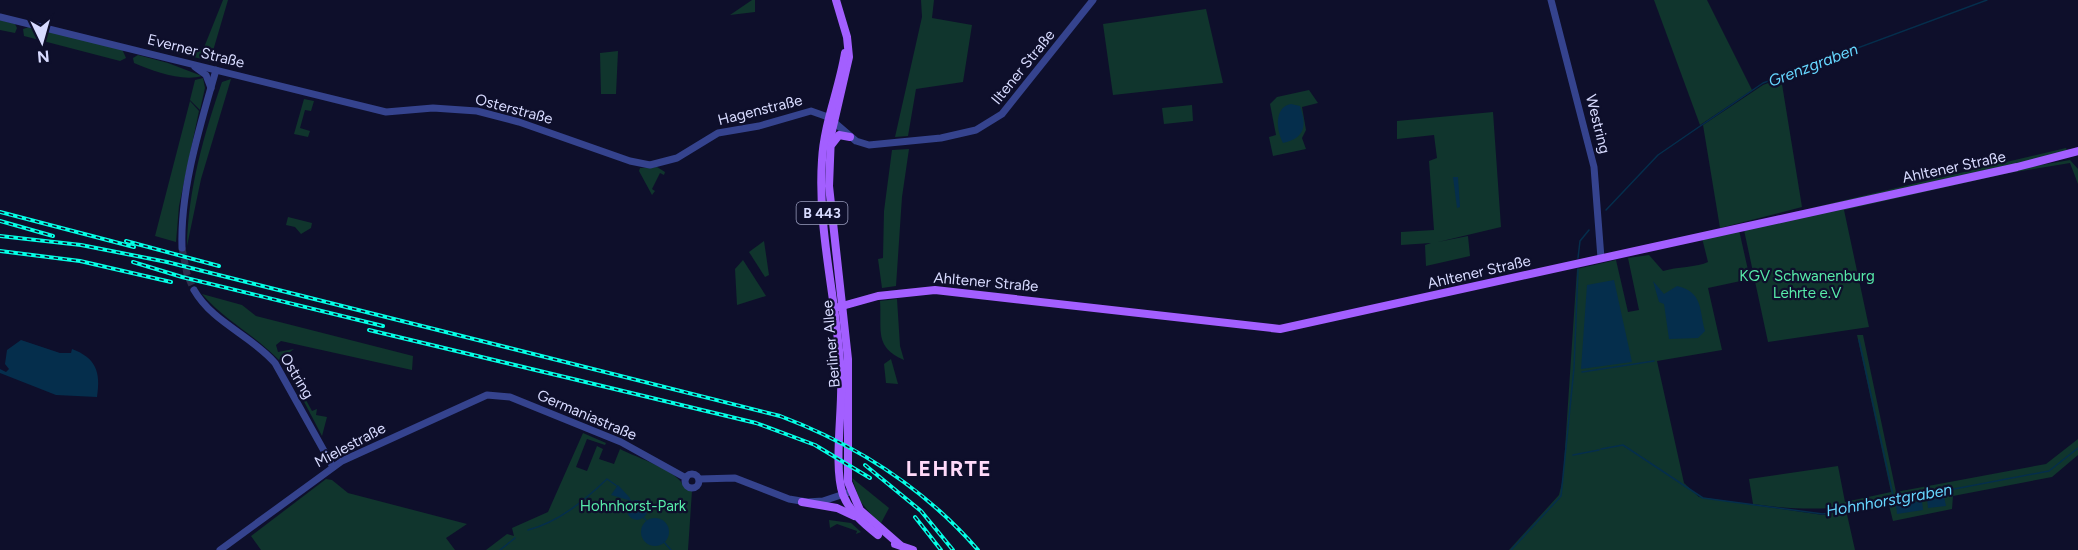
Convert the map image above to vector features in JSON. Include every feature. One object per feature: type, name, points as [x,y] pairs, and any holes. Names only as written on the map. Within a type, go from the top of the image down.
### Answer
[{"type":"main road","name":"B 443","points":[[831,119],[845,56],[844,26],[836,0]]},
{"type":"main road","name":"Berliner Allee","points":[[831,119],[829,153],[831,217],[842,380],[839,467],[847,493],[864,515],[900,545]]},
{"type":"main road","name":"Berliner Allee","points":[[831,119],[822,159],[821,191],[838,307]]},
{"type":"main road","points":[[829,153],[836,137],[850,137]]},
{"type":"main road","name":"Ahltener Straße","points":[[838,307],[878,296],[945,291],[1280,329],[2078,152]]},
{"type":"main road","name":"B 443","points":[[847,493],[859,520],[884,539],[913,550]]},
{"type":"main road","points":[[802,502],[837,508],[859,520]]},
{"type":"street","name":"Iltener Straße","points":[[831,119],[850,137],[869,145],[901,144],[954,136],[985,126],[1016,99],[1093,0]]},
{"type":"street","name":"Westring","points":[[1551,0],[1594,167],[1601,258]]},
{"type":"street","name":"Everner Straße","points":[[0,17],[386,112]]},
{"type":"street","points":[[189,63],[203,72],[211,88]]},
{"type":"street","points":[[182,248],[182,223],[192,162],[216,70]]},
{"type":"street","name":"Osterstraße","points":[[386,112],[433,108],[477,111],[519,122],[630,161],[650,165],[669,161]]},
{"type":"street","name":"Hagenstraße","points":[[669,161],[722,132],[759,126],[800,113],[815,111],[831,119]]},
{"type":"street","name":"Ostring","points":[[194,290],[215,316],[262,350],[275,363],[333,467]]},
{"type":"street","name":"Germaniastraße","points":[[472,400],[487,395],[510,397],[623,443],[686,478]]},
{"type":"street","name":"Mielestraße","points":[[220,550],[333,467],[472,400]]},
{"type":"street","points":[[699,479],[697,486],[692,488],[686,483],[686,478],[693,474],[699,479],[735,478],[802,502],[823,501],[847,493]]},
{"type":"green space","points":[[223,0],[228,0],[210,61],[153,47],[203,50]]},
{"type":"green space","points":[[755,0],[755,12],[730,15]]},
{"type":"green space","points":[[921,0],[934,0],[932,18],[972,25],[963,82],[916,89],[908,136],[895,137],[922,17]]},
{"type":"green space","points":[[1654,0],[1707,0],[1752,90],[1700,125]]},
{"type":"green space","points":[[1206,9],[1223,83],[1113,95],[1103,24]]},
{"type":"green space","points":[[0,20],[15,24],[17,28],[15,33],[0,30]]},
{"type":"green space","points":[[29,27],[122,49],[126,58],[120,61],[24,36],[23,29]]},
{"type":"green space","points":[[618,51],[616,94],[601,94],[600,53]]},
{"type":"green space","points":[[138,55],[202,76],[186,78],[159,72],[134,63],[133,58]]},
{"type":"green space","points":[[203,78],[205,88],[200,110],[190,100],[195,80]]},
{"type":"green space","points":[[1781,78],[1802,207],[1720,228],[1703,125],[1763,85]]},
{"type":"green space","points":[[231,79],[201,179],[187,246],[190,204],[203,142],[222,82]]},
{"type":"green space","points":[[1309,90],[1318,103],[1302,107],[1306,130],[1302,138],[1306,149],[1273,156],[1269,137],[1276,135],[1270,104],[1277,97]]},
{"type":"green space","points":[[304,99],[314,101],[311,111],[305,110],[300,128],[310,131],[308,137],[294,134]]},
{"type":"green space","points":[[190,101],[199,111],[179,206],[176,242],[155,236]]},
{"type":"green space","points":[[1192,105],[1193,121],[1164,124],[1162,108]]},
{"type":"green space","points":[[1493,112],[1501,227],[1438,242],[1468,236],[1470,256],[1426,266],[1425,245],[1431,243],[1401,245],[1401,232],[1434,230],[1429,161],[1437,158],[1434,135],[1397,139],[1397,121]]},
{"type":"green space","points":[[2066,148],[2067,150],[2046,158],[1807,209]]},
{"type":"green space","points":[[909,149],[902,197],[896,286],[882,288],[878,259],[883,258],[884,211],[892,150]]},
{"type":"green space","name":"KGV Schwanenburg Lehrte e.V","points":[[2070,160],[2078,169],[2078,184],[2070,163],[2009,173],[1844,210],[1869,327],[1768,342],[1744,230],[2011,170]]},
{"type":"green space","points":[[657,167],[665,172],[664,175],[660,173],[652,189],[655,191],[652,195],[639,171],[640,168]]},
{"type":"green space","points":[[288,217],[312,223],[311,228],[301,234],[295,227],[286,225]]},
{"type":"green space","points":[[1739,230],[1750,279],[1708,288],[1722,350],[1657,361],[1684,483],[1699,497],[1823,515],[1846,510],[1855,550],[1509,550],[1559,495],[1563,478],[1577,269],[1616,260],[1628,312],[1639,310],[1628,258],[1649,255],[1663,271],[1704,264],[1708,262],[1702,238]]},
{"type":"green space","points":[[764,241],[769,275],[765,277],[749,252]]},
{"type":"green space","points":[[743,260],[766,296],[737,305],[735,269]]},
{"type":"green space","points":[[202,294],[242,305],[256,316],[413,356],[412,370],[281,341],[276,345],[278,352],[294,349],[279,360],[220,312]]},
{"type":"green space","points":[[897,299],[900,346],[904,360],[888,350],[884,344],[881,329],[880,301]]},
{"type":"green space","points":[[1857,335],[1863,335],[1896,492],[2046,464],[2078,439],[2078,455],[2052,477],[1953,496],[1952,509],[1893,521],[1888,501],[1820,508],[1787,508],[1753,504],[1749,479],[1838,466],[1845,502],[1891,492]]},
{"type":"green space","points":[[891,359],[898,384],[886,383],[884,364]]},
{"type":"green space","points":[[301,391],[312,411],[317,409],[316,415],[327,417],[322,436],[299,392]]},
{"type":"green space","name":"Hohnhorst-Park","points":[[583,433],[606,443],[605,445],[587,439],[576,467],[587,471],[597,446],[603,449],[599,459],[614,464],[620,449],[666,470],[685,488],[692,491],[688,550],[486,550],[507,534],[514,536],[512,528],[548,512]]},
{"type":"green space","points":[[852,478],[889,508],[880,525],[860,501]]},
{"type":"green space","points":[[326,479],[332,480],[348,493],[467,524],[446,538],[455,550],[261,550],[251,536]]},
{"type":"green space","points":[[829,520],[851,523],[861,532],[856,534],[857,531],[837,524],[830,528]]},
{"type":"water","points":[[1291,104],[1300,106],[1303,120],[1302,130],[1296,138],[1283,143],[1278,126],[1279,114],[1285,106]]},
{"type":"water","points":[[1453,177],[1458,177],[1460,207],[1457,208]]},
{"type":"water","points":[[1614,280],[1632,362],[1581,369],[1587,285]]},
{"type":"water","points":[[1653,281],[1664,294],[1677,286],[1692,292],[1696,297],[1705,331],[1698,338],[1669,339],[1664,304],[1659,302]]},
{"type":"water","points":[[21,340],[60,353],[71,353],[72,349],[87,357],[97,373],[97,397],[56,395],[0,373],[0,369],[6,372],[9,369],[5,364],[7,350]]},
{"type":"water","points":[[618,485],[630,498],[628,500],[611,495]]},
{"type":"water","points":[[1944,496],[1946,506],[1928,508],[1927,498]]},
{"type":"water","points":[[637,500],[644,503],[647,510],[644,517],[637,520],[630,517],[627,510],[630,503]]},
{"type":"water","points":[[1922,501],[1923,510],[1897,514],[1896,505]]},
{"type":"water","points":[[655,518],[665,522],[669,532],[665,542],[655,546],[645,542],[641,532],[645,522]]},
{"type":"waterway","name":"Grenzgraben","points":[[1606,210],[1658,155],[1763,83],[1987,0]]},
{"type":"waterway","name":"Grenzgraben","points":[[1578,258],[1580,241],[1589,230]]},
{"type":"waterway","name":"Grenzgraben","points":[[1511,550],[1561,496],[1574,368],[1578,269]]},
{"type":"waterway","points":[[1859,340],[1894,500]]},
{"type":"waterway","points":[[1582,372],[1654,361]]},
{"type":"waterway","name":"Hohnhorstgraben","points":[[1601,449],[1623,445],[1703,498],[1823,514],[2049,471],[2078,448]]},
{"type":"waterway","name":"Hohnhorstgraben","points":[[1573,455],[1599,450]]},
{"type":"waterway","points":[[528,530],[561,516],[607,479],[617,486]]},
{"type":"waterway","points":[[500,550],[515,538]]},
{"type":"waterway","points":[[664,542],[671,550]]},
{"type":"tunnel","points":[[182,248],[187,274],[194,290]]},
{"type":"railway","points":[[0,212],[134,247]]},
{"type":"railway","points":[[0,221],[53,236]]},
{"type":"railway","points":[[0,236],[81,245],[167,262],[780,416],[836,440],[888,471],[935,507],[978,550]]},
{"type":"railway","points":[[126,241],[219,266]]},
{"type":"railway","points":[[0,251],[80,261],[171,282]]},
{"type":"railway","points":[[133,262],[182,277],[383,326]]},
{"type":"railway","points":[[369,330],[756,423],[815,445],[870,478]]},
{"type":"railway","points":[[865,465],[921,511],[953,550]]},
{"type":"railway","points":[[915,517],[941,550]]},
{"type":"district","name":"LEHRTE","points":[[949,468]]}]
